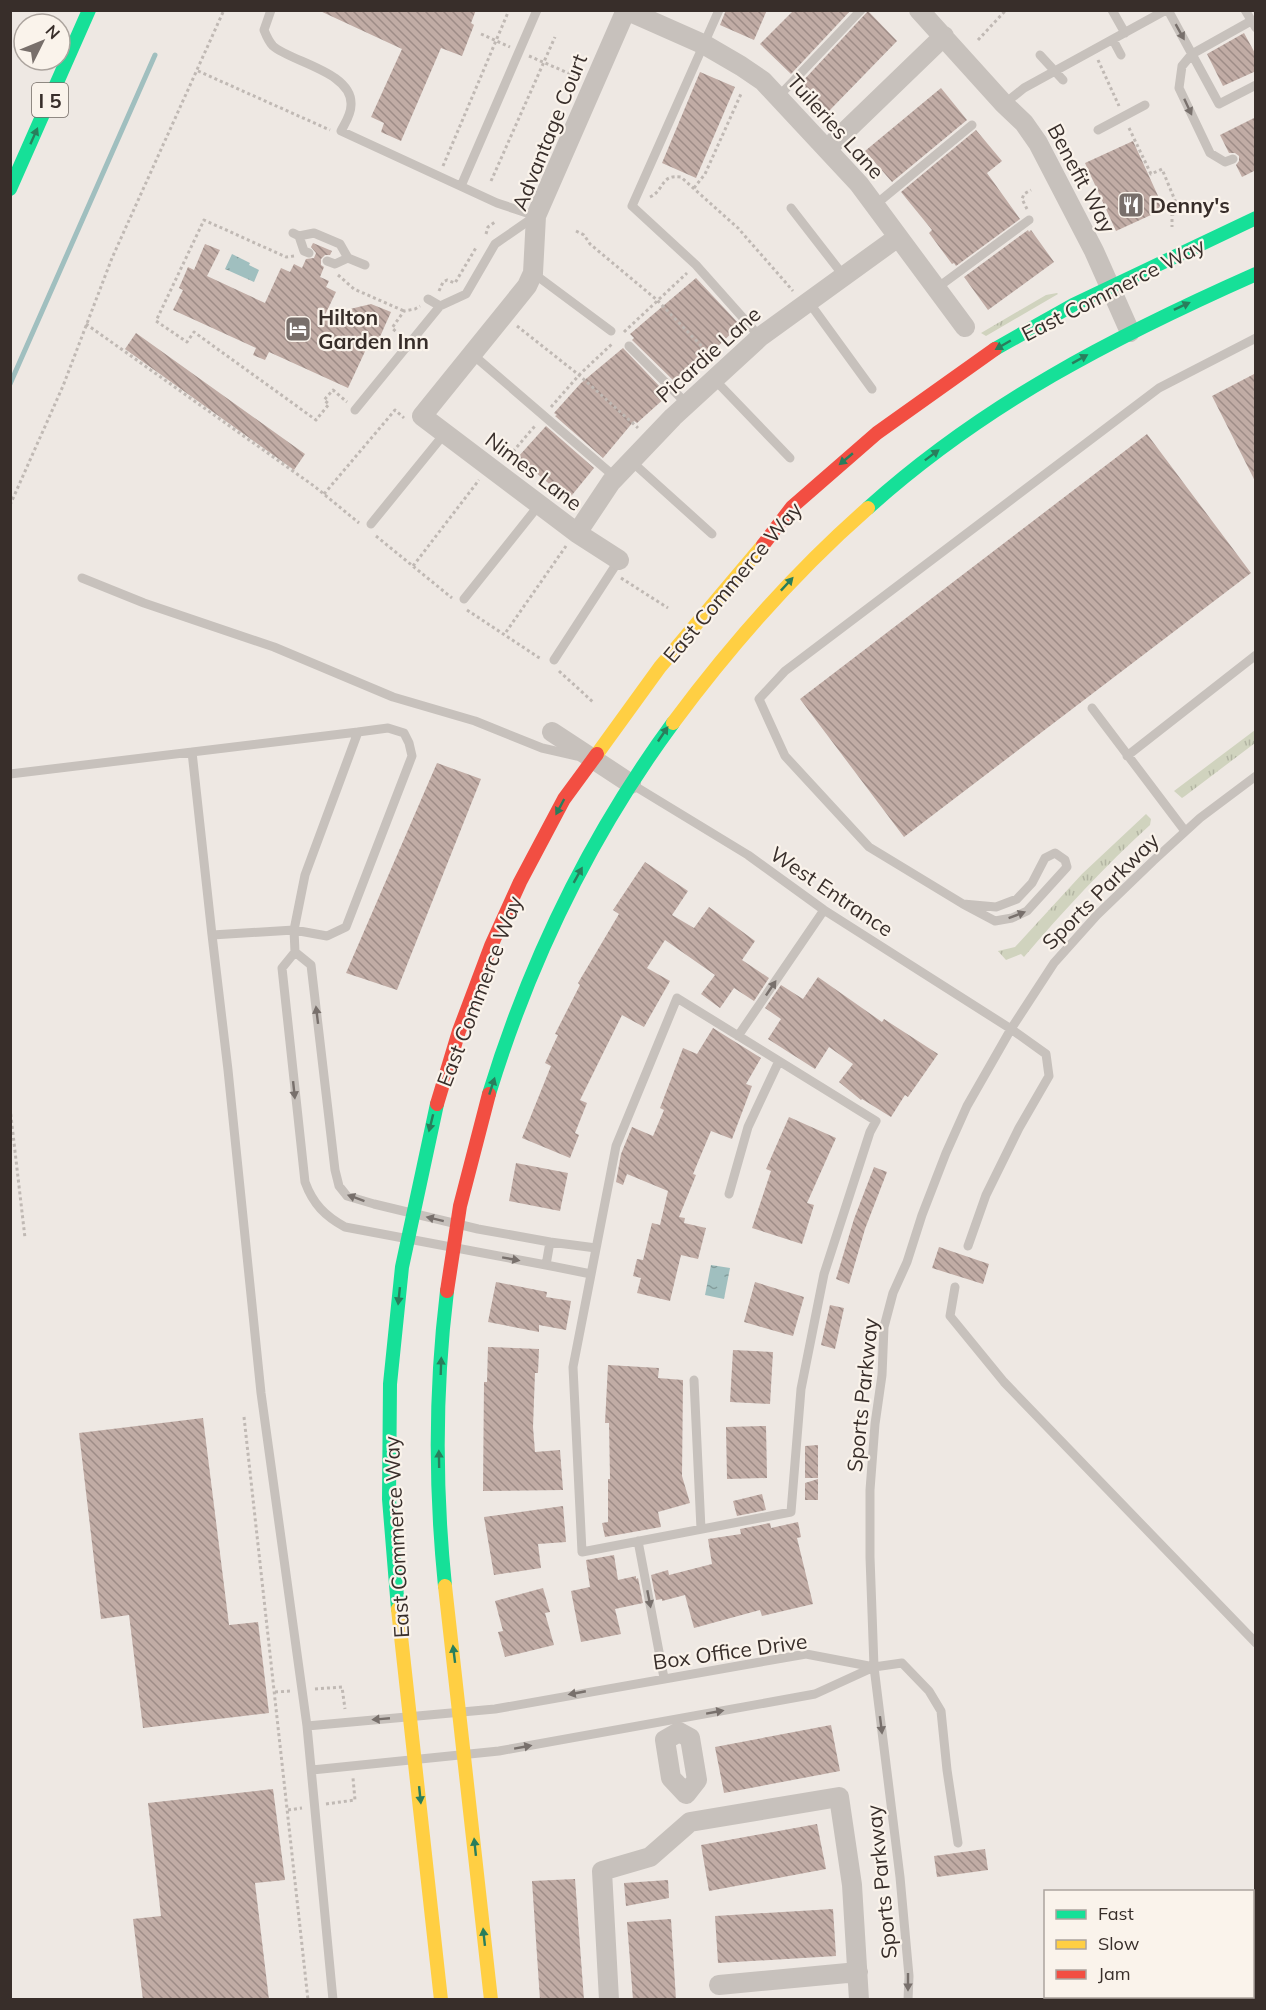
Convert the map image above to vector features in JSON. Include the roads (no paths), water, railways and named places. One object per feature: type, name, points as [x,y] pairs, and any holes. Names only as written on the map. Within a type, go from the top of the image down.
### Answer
[{"type":"main road","name":"I 5","points":[[10,189],[89,10]]},
{"type":"main road","name":"East Commerce Way","points":[[441,2000],[396,1592],[389,1499],[390,1384],[402,1267],[432,1120],[459,1031],[491,946],[520,882],[564,799],[660,667],[748,565],[792,507],[877,434],[985,355],[1073,305],[1252,220]]},
{"type":"main road","name":"East Commerce Way","points":[[491,2000],[442,1553],[439,1475],[441,1354],[462,1194],[510,1029],[539,954],[604,828],[673,720],[713,668],[807,562],[921,464],[993,410],[1043,379],[1130,332],[1256,274]]},
{"type":"street","name":"Tuileries Lane","points":[[626,10],[705,45],[762,81],[860,184],[965,327]]},
{"type":"street","name":"Advantage Court","points":[[416,420],[527,286],[533,273],[536,216],[626,10]]},
{"type":"street","name":"Benefit Way","points":[[919,10],[1024,123],[1049,161],[1094,250],[1130,332]]},
{"type":"street","points":[[826,149],[944,36]]},
{"type":"street","name":"Picardie Lane","points":[[571,543],[615,477],[687,404],[801,297],[843,275],[898,237]]},
{"type":"street","name":"Nimes Lane","points":[[416,420],[444,433],[539,505],[571,543],[615,566]]},
{"type":"street","points":[[552,732],[632,784]]},
{"type":"street","points":[[678,1726],[665,1740],[671,1778],[686,1794],[690,1821]]},
{"type":"street","points":[[609,2000],[602,1871],[650,1857],[690,1821],[839,1797],[852,1885],[859,2000]]},
{"type":"street","points":[[719,1984],[858,1972]]},
{"type":"lane","points":[[271,10],[264,30],[273,47],[326,72],[348,93],[352,104],[341,131],[497,203],[536,216]]},
{"type":"lane","points":[[461,186],[537,10]]},
{"type":"lane","points":[[719,10],[632,206],[696,265],[760,337]]},
{"type":"lane","points":[[778,97],[861,10]]},
{"type":"lane","points":[[1112,10],[1125,33]]},
{"type":"lane","points":[[1004,104],[1024,88],[1167,10],[1219,104],[1256,85]]},
{"type":"lane","points":[[1233,159],[1225,162],[1210,153],[1179,88],[1182,66],[1192,54],[1253,24],[1245,10]]},
{"type":"lane","points":[[1113,40],[1121,55]]},
{"type":"lane","points":[[1040,55],[1063,80]]},
{"type":"lane","points":[[1098,130],[1145,105]]},
{"type":"lane","points":[[875,205],[972,125]]},
{"type":"lane","points":[[791,208],[843,275]]},
{"type":"lane","points":[[355,410],[440,306],[466,294],[495,244],[536,216]]},
{"type":"lane","points":[[937,288],[1029,220]]},
{"type":"lane","points":[[309,253],[304,251],[296,234],[314,233],[340,244],[348,258],[365,265]]},
{"type":"lane","points":[[327,261],[335,264],[348,258]]},
{"type":"lane","points":[[533,273],[611,331]]},
{"type":"lane","points":[[801,297],[872,389]]},
{"type":"lane","points":[[428,300],[440,306]]},
{"type":"lane","points":[[963,904],[996,908],[1017,899],[1032,883],[1045,858],[1055,853],[1061,855],[1065,860],[1067,867],[1027,911],[995,921],[963,904],[869,847],[785,756],[759,699],[785,671],[1159,388],[1256,338]]},
{"type":"lane","points":[[629,346],[687,404]]},
{"type":"lane","points":[[472,354],[615,477]]},
{"type":"lane","points":[[714,379],[790,458]]},
{"type":"lane","points":[[370,527],[444,433]]},
{"type":"lane","points":[[631,461],[712,534]]},
{"type":"lane","points":[[461,601],[539,505]]},
{"type":"lane","points":[[552,664],[615,566]]},
{"type":"lane","points":[[82,578],[144,603],[274,647],[393,697],[475,721],[542,748],[594,759]]},
{"type":"lane","points":[[1127,756],[1256,655]]},
{"type":"lane","points":[[1092,708],[1185,831]]},
{"type":"lane","points":[[10,774],[358,732],[388,729],[404,733],[412,756],[346,927],[327,936],[294,930],[212,935]]},
{"type":"lane","points":[[358,732],[305,875],[294,930],[295,952],[282,968],[300,1145],[305,1182],[310,1196],[330,1219],[345,1227],[591,1274]]},
{"type":"lane","points":[[192,752],[230,1081],[259,1370],[312,1770],[333,2000]]},
{"type":"lane","name":"Sports Parkway","points":[[908,2000],[909,1976],[900,1877],[874,1667],[870,1557],[870,1490],[875,1424],[882,1375],[884,1328],[893,1293],[907,1262],[946,1153],[967,1106],[1011,1029],[1054,963],[1097,915],[1185,831],[1256,776]]},
{"type":"lane","name":"West Entrance","points":[[632,784],[747,855],[824,910],[1011,1029],[1046,1054],[1048,1076],[986,1195],[968,1246]]},
{"type":"lane","points":[[738,1036],[824,910]]},
{"type":"lane","points":[[295,952],[311,965],[334,1170],[339,1186],[347,1196],[457,1224],[550,1242],[596,1248]]},
{"type":"lane","points":[[677,999],[738,1036],[876,1121],[870,1132],[824,1274],[801,1389],[792,1512],[582,1552],[573,1367],[616,1146],[677,999]]},
{"type":"lane","points":[[729,1194],[748,1127],[779,1061]]},
{"type":"lane","points":[[546,1265],[550,1242]]},
{"type":"lane","points":[[955,1287],[950,1316],[1004,1382],[1256,1643]]},
{"type":"lane","points":[[694,1380],[701,1529]]},
{"type":"lane","points":[[638,1541],[664,1678]]},
{"type":"lane","name":"Box Office Drive","points":[[307,1726],[495,1709],[806,1654],[874,1667]]},
{"type":"lane","points":[[312,1770],[499,1751],[678,1726],[815,1694],[874,1667],[902,1663],[929,1690],[941,1711],[958,1843]]},
{"type":"water","points":[[232,254],[259,270],[254,282],[225,269]]},
{"type":"water","points":[[711,1265],[730,1268],[724,1299],[705,1295]]},
{"type":"waterway","points":[[10,384],[155,55]]},
{"type":"place","name":"Denny's","points":[[1131,205]]},
{"type":"place","name":"Hilton Garden Inn","points":[[298,329]]}]
